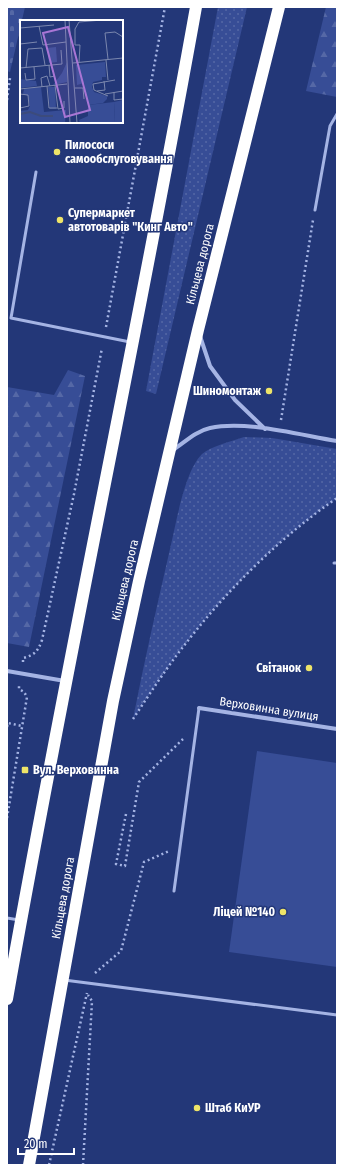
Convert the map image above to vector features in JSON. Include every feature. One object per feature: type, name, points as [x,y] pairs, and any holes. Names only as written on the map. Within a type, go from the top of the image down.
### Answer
[{"type":"highway","points":[[7,999],[132,342],[176,122],[196,7]]},
{"type":"highway","name":"Кільцева дорога","points":[[29,1165],[113,701],[139,581],[198,330],[279,7]]},
{"type":"street","points":[[198,330],[210,366],[235,400],[265,430]]},
{"type":"street","points":[[170,453],[195,434],[210,428],[243,426],[337,441]]},
{"type":"street","points":[[7,671],[67,681]]},
{"type":"street","name":"Верховинна вулиця","points":[[199,708],[337,730]]},
{"type":"lane","points":[[315,210],[330,126],[337,114]]},
{"type":"lane","points":[[36,172],[11,318],[104,335],[132,342]]},
{"type":"lane","points":[[174,891],[199,708]]},
{"type":"lane","points":[[7,918],[21,920]]},
{"type":"lane","points":[[63,979],[337,1014]]},
{"type":"path","points":[[7,818],[27,697],[24,692],[19,689],[23,658],[32,656],[38,652],[42,640],[74,494],[165,7]]},
{"type":"path","points":[[7,100],[10,78]]},
{"type":"path","points":[[279,432],[315,210]]},
{"type":"path","points":[[133,719],[183,647],[240,582],[307,518],[337,498]]},
{"type":"path","points":[[7,727],[8,723],[22,726]]},
{"type":"path","points":[[126,814],[116,864],[125,866],[139,782],[196,727]]},
{"type":"path","points":[[94,974],[121,952],[144,862],[180,845]]},
{"type":"path","points":[[49,1165],[87,992],[92,1001],[83,1165]]},
{"type":"green space","points":[[7,7],[25,7],[22,20],[20,20],[20,29],[10,72],[7,71]]},
{"type":"green space","points":[[218,7],[247,7],[156,394],[146,391]]},
{"type":"green space","points":[[326,7],[337,7],[337,97],[306,91]]},
{"type":"green space","points":[[68,370],[85,376],[29,647],[7,643],[7,387],[54,395]]},
{"type":"green space","points":[[244,437],[272,438],[337,449],[337,498],[274,548],[235,586],[183,647],[133,719],[178,513],[190,473],[196,462],[206,451],[216,446]]},
{"type":"green space","points":[[257,751],[337,763],[337,967],[229,952]]},
{"type":"place","name":"Пилососи самообслуговування","points":[[57,152]]},
{"type":"place","name":"Супермаркет автотоварів \"Кинг Авто\"","points":[[60,220]]},
{"type":"place","name":"Шиномонтаж","points":[[269,391]]},
{"type":"place","name":"Світанок","points":[[309,668]]},
{"type":"place","name":"Вул. Верховинна","points":[[25,770]]},
{"type":"place","name":"Ліцей №140","points":[[283,912]]},
{"type":"place","name":"Штаб КиУР","points":[[197,1108]]}]
